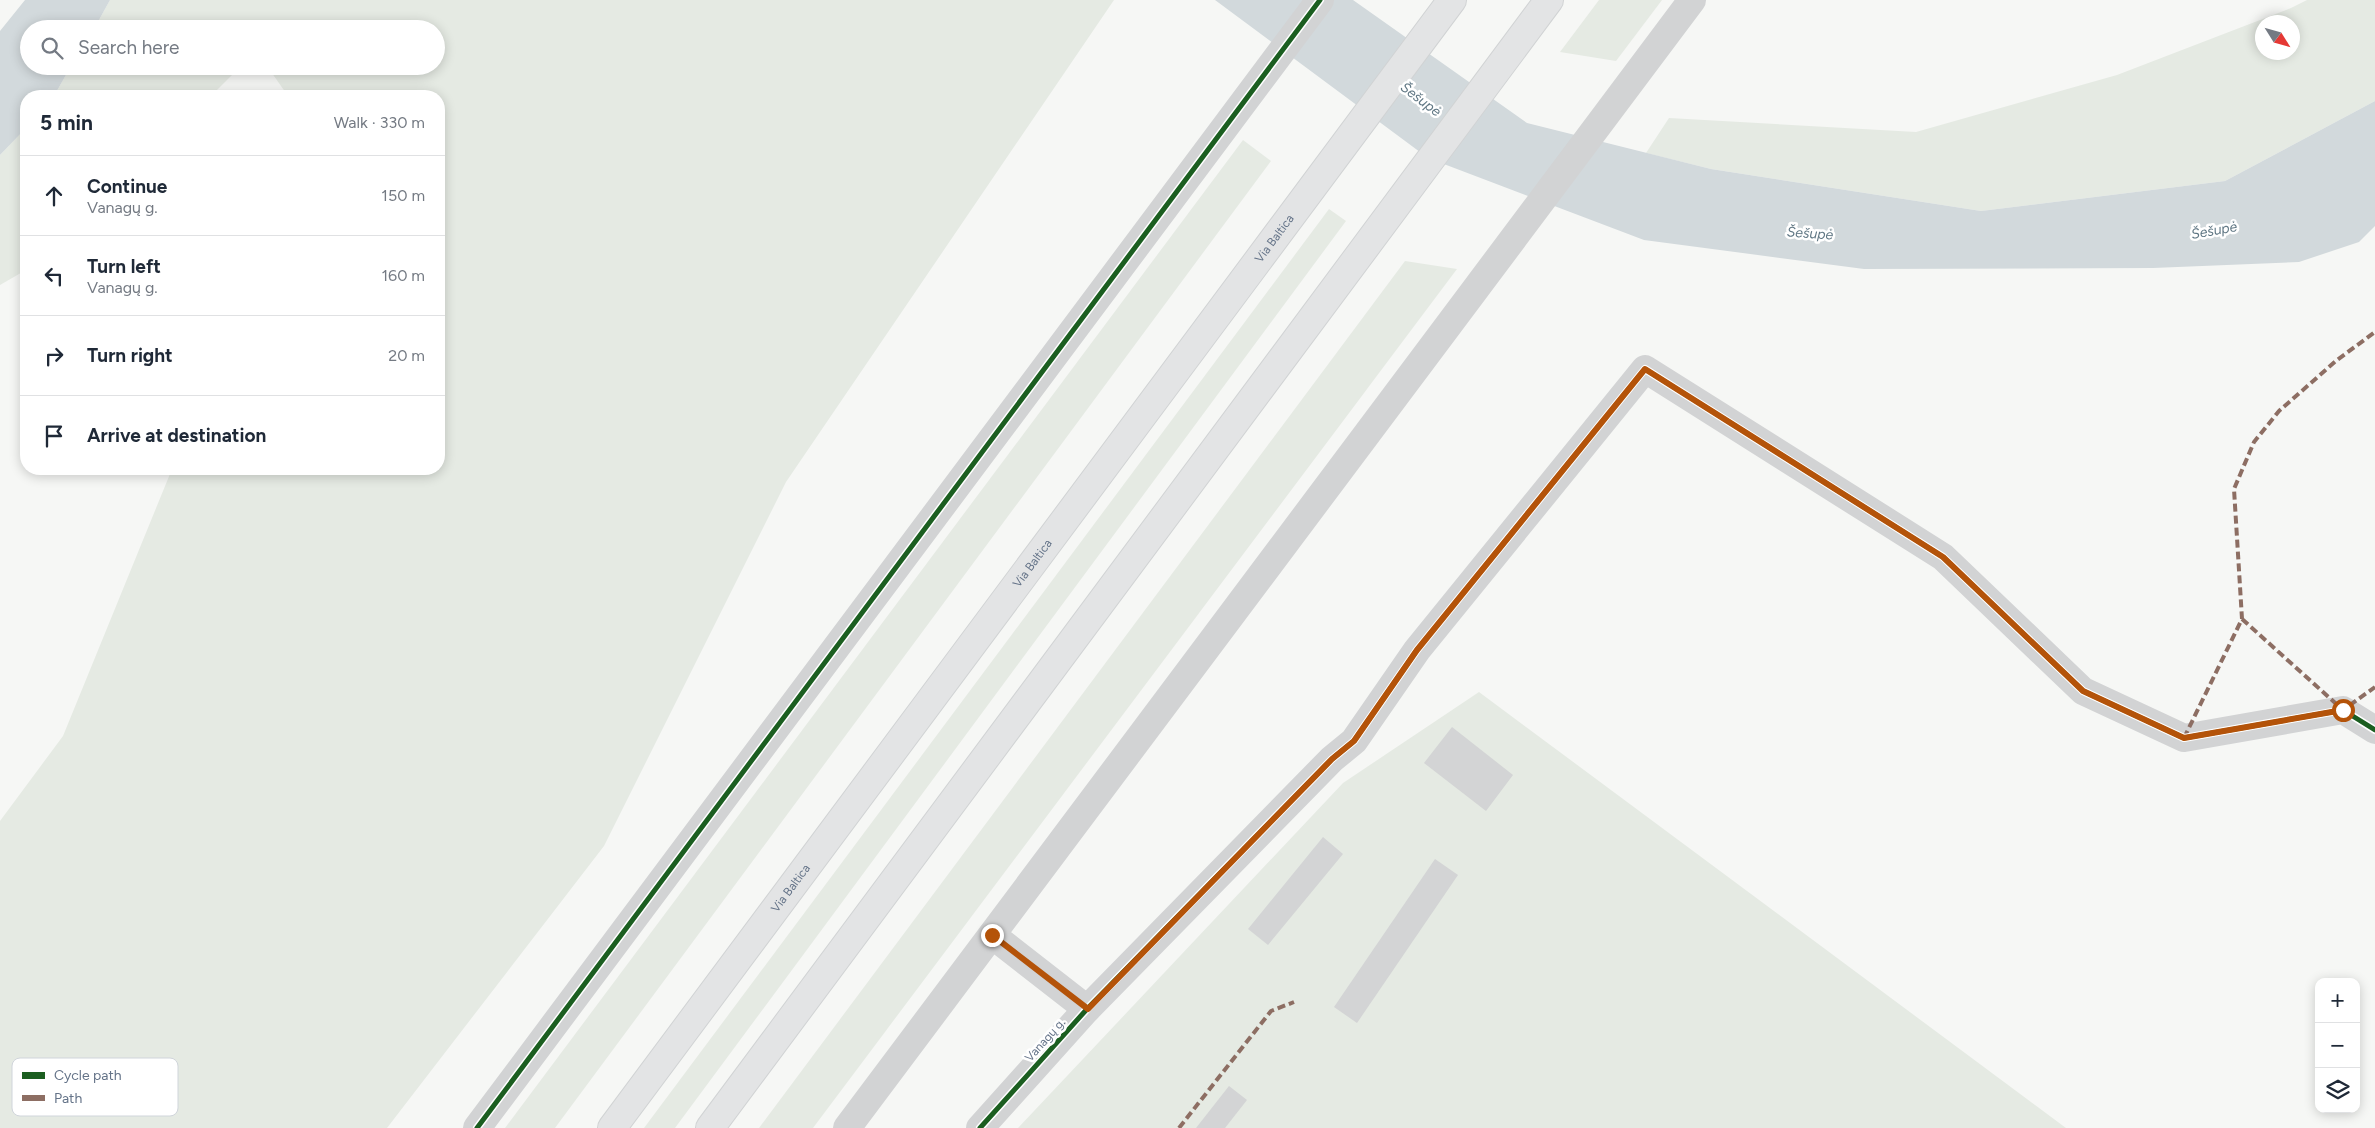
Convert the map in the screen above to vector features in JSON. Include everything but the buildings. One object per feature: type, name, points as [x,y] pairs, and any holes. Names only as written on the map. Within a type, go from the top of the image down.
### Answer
[{"type":"highway","name":"Via Baltica","points":[[612,1128],[1452,0]]},
{"type":"highway","points":[[710,1128],[1542,9]]},
{"type":"street","points":[[477,1128],[1320,0]]},
{"type":"street","points":[[847,1128],[1692,0]]},
{"type":"street","name":"Vanagų g.","points":[[980,1128],[1088,1009],[1332,759],[1354,741],[1417,650],[1645,369],[1943,557],[2083,691],[2184,738],[2343,710],[2375,730]]},
{"type":"street","points":[[992,935],[1088,1009]]},
{"type":"shaded area","points":[[110,0],[1114,0],[786,482],[604,846],[387,1128],[0,1128],[0,821],[63,736],[170,475],[445,475],[445,90],[284,90],[273,75],[445,75],[445,20],[99,20]]},
{"type":"shaded area","points":[[1599,0],[1662,0],[1616,61],[1560,52]]},
{"type":"shaded area","points":[[2307,0],[2375,0],[2375,101],[2225,181],[1981,211],[1711,169],[1646,153],[1669,118],[1916,132],[2117,75],[2255,22],[2255,60],[2300,60],[2300,15],[2273,15]]},
{"type":"shaded area","points":[[66,75],[232,75],[217,90],[57,90]]},
{"type":"shaded area","points":[[20,134],[20,273],[0,285],[0,155]]},
{"type":"shaded area","points":[[1243,140],[1271,161],[555,1128],[505,1128]]},
{"type":"shaded area","points":[[1329,209],[1346,221],[675,1128],[644,1128]]},
{"type":"shaded area","points":[[1405,261],[1457,269],[813,1128],[759,1128]]},
{"type":"shaded area","points":[[1479,692],[2066,1128],[1018,1128],[1343,783]]},
{"type":"water","points":[[25,0],[110,0],[99,20],[20,20],[20,75],[66,75],[57,90],[20,90],[20,134],[0,155],[0,31]]},
{"type":"water","name":"Šešupė","points":[[1215,0],[1353,0],[1527,123],[1711,169],[1981,211],[2225,181],[2375,101],[2375,226],[2359,242],[2299,262],[2153,268],[1864,269],[1644,240],[1428,158]]},
{"type":"marked path","points":[[2184,738],[2242,619],[2234,489],[2254,442],[2279,411],[2337,360],[2375,332]]},
{"type":"marked path","points":[[2242,619],[2343,710],[2375,687]]},
{"type":"marked path","points":[[1179,1128],[1271,1011],[1294,1002]]},
{"type":"cycle path","points":[[477,1128],[1320,0]]},
{"type":"cycle path","points":[[980,1128],[1087,1009],[1332,759],[1354,741],[1417,650],[1645,369],[1943,557],[2083,691],[2184,738],[2343,710],[2375,730]]},
{"type":"route","points":[[992,935],[1088,1009],[1332,759],[1354,741],[1417,650],[1645,369],[1943,557],[2083,691],[2184,738],[2343,710]]}]
